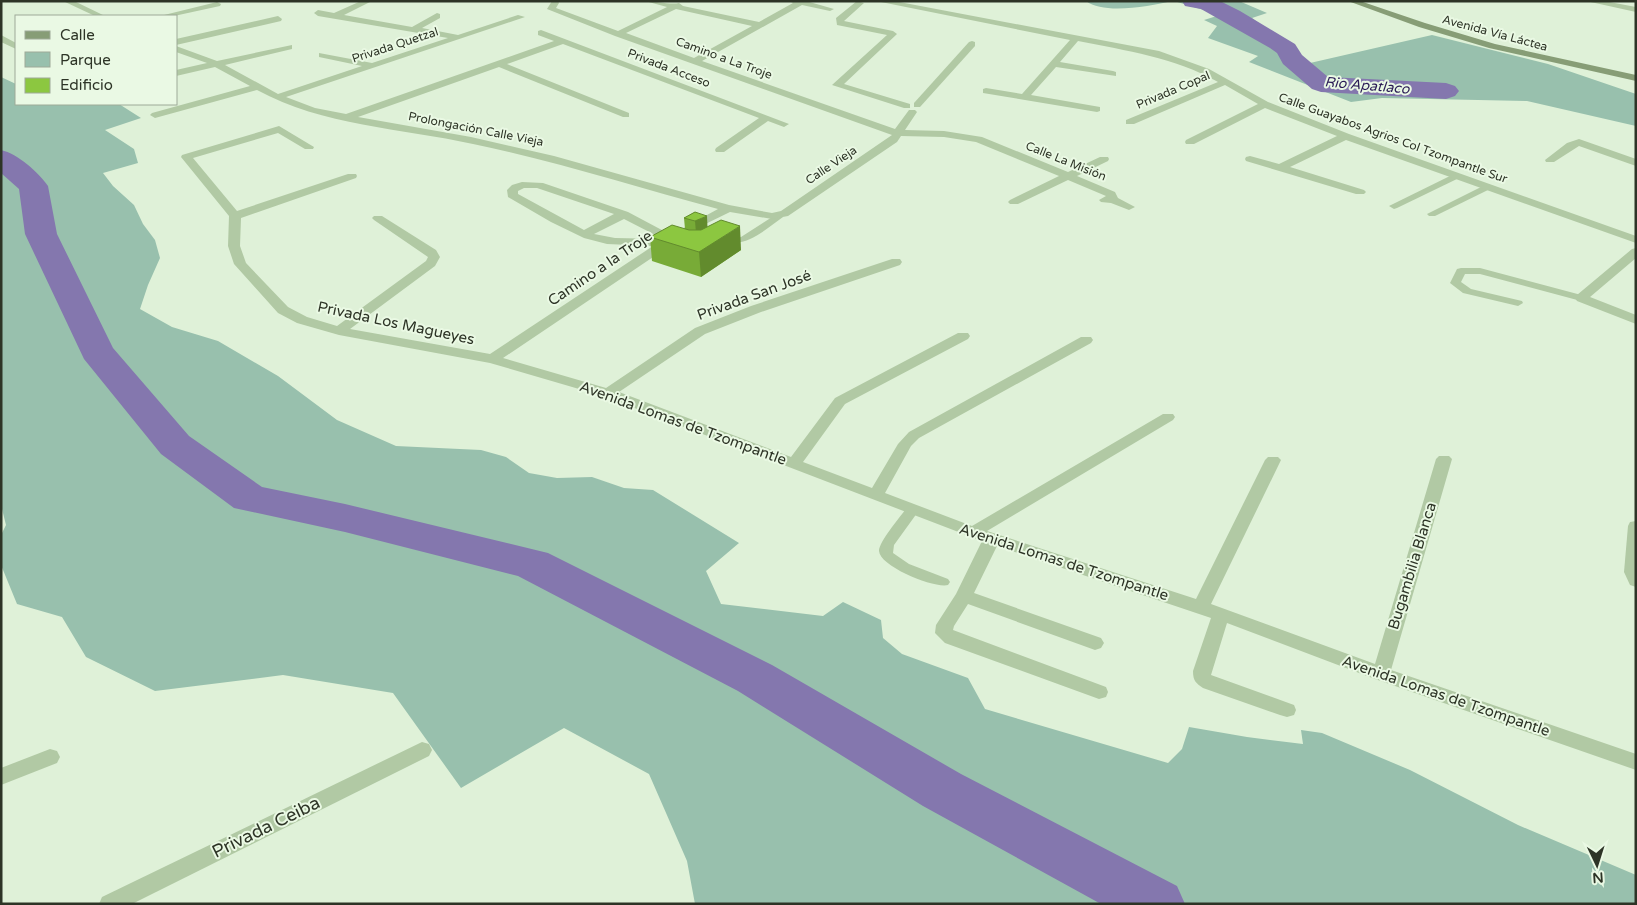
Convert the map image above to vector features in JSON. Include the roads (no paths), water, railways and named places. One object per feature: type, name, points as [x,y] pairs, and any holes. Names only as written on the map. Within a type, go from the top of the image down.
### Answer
[{"type":"street","points":[[335,16],[368,1]]},
{"type":"street","points":[[649,1],[760,25]]},
{"type":"street","points":[[618,34],[687,1]]},
{"type":"street","name":"Calle Guayabos Agrios Col Tzompantle Sur","points":[[880,1],[1159,54],[1182,61],[1266,104],[1345,136],[1636,240]]},
{"type":"street","name":"Avenida Vía Láctea","points":[[1352,1],[1442,33],[1491,47],[1636,78]]},
{"type":"street","points":[[1590,1],[1636,10]]},
{"type":"street","points":[[72,2],[99,15]]},
{"type":"street","name":"Camino a La Troje","points":[[557,2],[551,9],[895,136]]},
{"type":"street","points":[[694,61],[760,25],[796,2],[830,9]]},
{"type":"street","points":[[860,3],[839,20],[840,23],[893,34],[836,85],[912,108]]},
{"type":"street","points":[[168,15],[217,4]]},
{"type":"street","points":[[318,12],[458,37]]},
{"type":"street","points":[[414,29],[437,16]]},
{"type":"street","name":"Privada Quetzal","points":[[277,97],[522,17]]},
{"type":"street","points":[[178,42],[278,19]]},
{"type":"street","name":"Privada Acceso","points":[[540,33],[784,124]]},
{"type":"street","points":[[1,38],[15,45]]},
{"type":"street","points":[[1024,97],[1076,38]]},
{"type":"street","points":[[347,117],[563,41]]},
{"type":"street","points":[[895,136],[912,108],[972,44]]},
{"type":"street","points":[[178,72],[288,47]]},
{"type":"street","name":"Prolongación Calle Vieja","points":[[178,50],[215,63],[277,97],[312,110],[394,128],[471,140],[554,159],[654,189],[728,208],[779,216]]},
{"type":"street","points":[[322,55],[371,65]]},
{"type":"street","points":[[498,63],[626,115]]},
{"type":"street","points":[[1054,64],[1113,74]]},
{"type":"street","name":"Privada Copal","points":[[1130,122],[1225,82]]},
{"type":"street","points":[[155,115],[258,87]]},
{"type":"street","points":[[986,90],[1097,109]]},
{"type":"street","points":[[1190,142],[1266,104]]},
{"type":"street","points":[[720,150],[766,118]]},
{"type":"street","points":[[309,147],[279,129],[186,157],[235,216],[352,176]]},
{"type":"street","name":"Calle La Misión","points":[[895,136],[954,138],[978,139],[1111,194],[1113,200],[1100,200],[954,138]]},
{"type":"street","name":"Calle Vieja","points":[[779,216],[895,136]]},
{"type":"street","points":[[1280,168],[1345,136]]},
{"type":"street","points":[[1550,160],[1579,142],[1636,163]]},
{"type":"street","points":[[1014,202],[1104,159]]},
{"type":"street","points":[[1250,159],[1360,192]]},
{"type":"street","points":[[539,185],[624,214],[669,243],[611,241],[584,234],[512,195],[513,190],[517,186],[539,185]]},
{"type":"street","points":[[1113,200],[1129,207]]},
{"type":"street","name":"Camino a la Troje","points":[[492,359],[669,243],[728,208]]},
{"type":"street","points":[[584,234],[624,214]]},
{"type":"street","name":"Privada Los Magueyes","points":[[235,216],[234,246],[240,264],[283,310],[302,320],[339,331],[492,359]]},
{"type":"street","points":[[339,331],[431,263],[434,257],[432,253],[378,218]]},
{"type":"street","points":[[1636,252],[1581,298],[1636,320]]},
{"type":"street","name":"Privada San José","points":[[608,393],[700,331],[756,309],[896,262]]},
{"type":"street","points":[[794,464],[840,401],[963,336]]},
{"type":"street","points":[[876,495],[905,444],[914,434],[1086,340]]},
{"type":"street","name":"Avenida Lomas de Tzompantle","points":[[492,359],[608,393],[972,532],[1201,607],[1381,674],[1636,762]]},
{"type":"street","points":[[972,532],[1168,417]]},
{"type":"street","name":"Bugambilia Blanca","points":[[1381,674],[1444,459]]},
{"type":"street","points":[[1201,607],[1273,460]]},
{"type":"street","points":[[1636,526],[1632,572],[1636,581]]},
{"type":"street","points":[[992,538],[964,596],[945,625],[944,633],[951,638],[1098,692]]},
{"type":"street","points":[[964,596],[1095,643]]},
{"type":"street","points":[[1221,615],[1202,671],[1202,678],[1210,683],[1287,710]]},
{"type":"street","name":"Privada Ceiba","points":[[110,904],[422,750]]},
{"type":"street","points":[[1,778],[50,757]]},
{"type":"lane","points":[[1394,206],[1456,176]]},
{"type":"lane","points":[[1432,214],[1487,187]]},
{"type":"lane","points":[[713,245],[725,236],[743,240],[779,216]]},
{"type":"lane","points":[[1518,303],[1467,291],[1455,283],[1461,271],[1480,271],[1581,298]]},
{"type":"lane","points":[[913,509],[888,544],[887,556],[893,562],[943,582]]},
{"type":"waterway","name":"Rio Apatlaco","points":[[1193,1],[1208,4],[1278,43],[1287,49],[1292,59],[1321,84],[1446,91]]},
{"type":"waterway","points":[[1,158],[33,186],[41,234],[97,351],[175,445],[249,498],[345,518],[532,564],[755,678],[942,790],[1156,904]]}]
